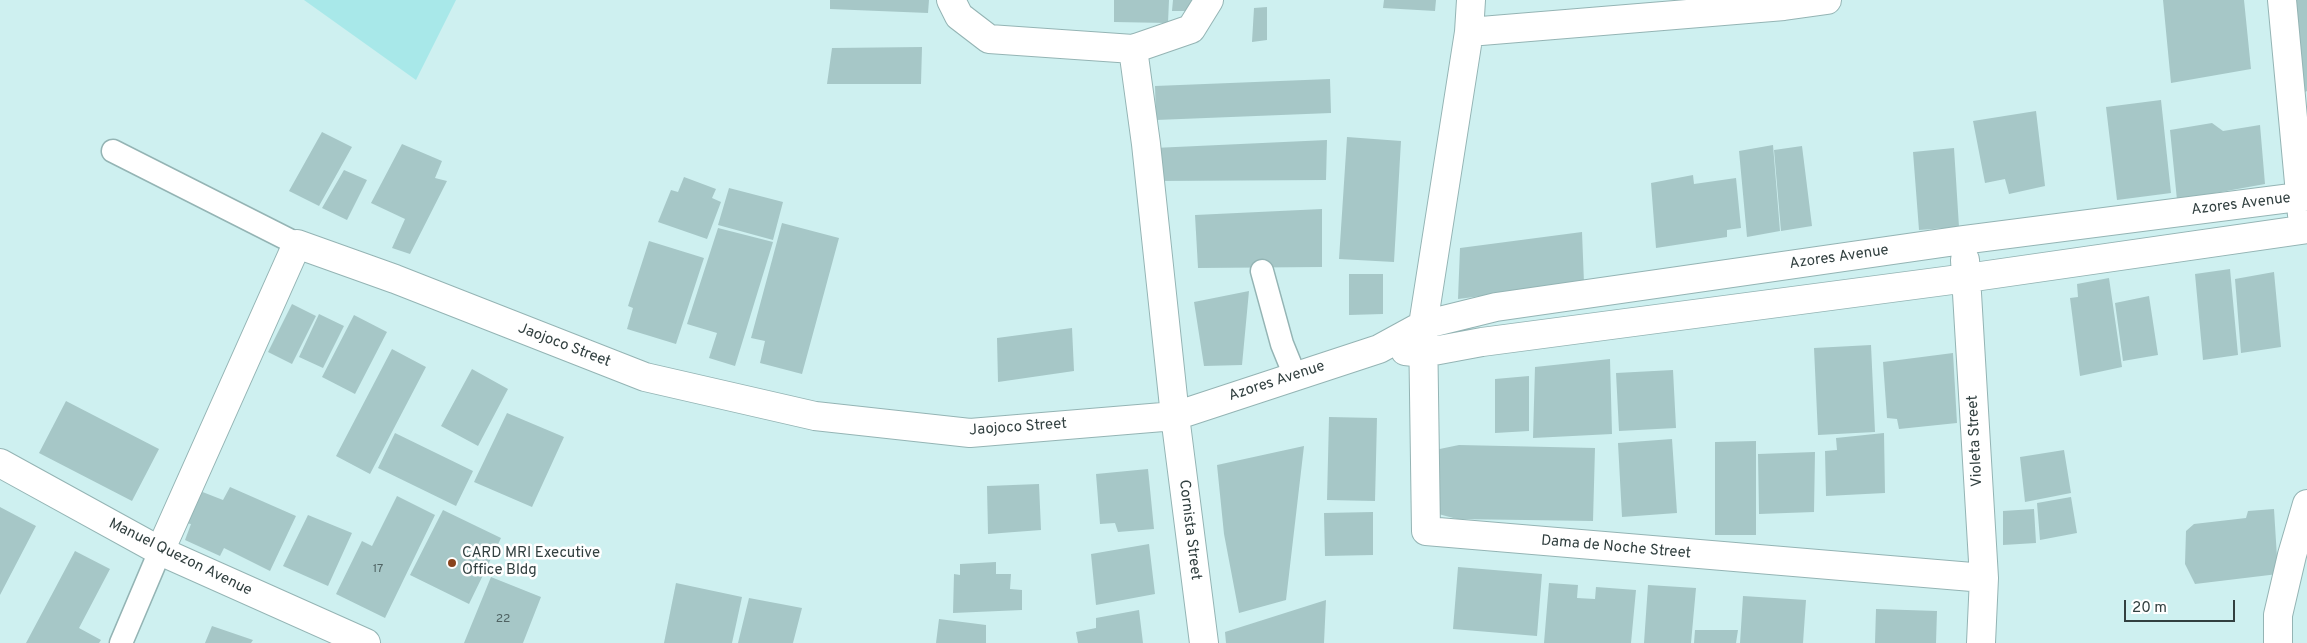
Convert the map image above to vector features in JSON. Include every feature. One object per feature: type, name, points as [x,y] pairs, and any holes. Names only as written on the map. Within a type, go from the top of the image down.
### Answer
[{"type":"street","points":[[951,0],[959,16],[989,39],[1132,50],[1191,28],[1209,0]]},
{"type":"street","points":[[1423,352],[1423,325],[1469,32],[1471,0]]},
{"type":"street","points":[[1469,32],[1784,6],[1827,0]]},
{"type":"street","points":[[2282,0],[2306,229]]},
{"type":"street","name":"Cornista Street","points":[[1132,50],[1146,144],[1175,416],[1204,643]]},
{"type":"street","name":"Azores Avenue","points":[[1175,416],[1378,349],[1423,325],[1496,308],[1963,240],[2303,197]]},
{"type":"street","name":"Azores Avenue","points":[[1378,349],[1423,352],[1482,342],[1967,278],[2306,229]]},
{"type":"street","name":"Violeta Street","points":[[1963,240],[1967,278],[1984,578],[1981,643]]},
{"type":"street","points":[[160,551],[298,244]]},
{"type":"street","name":"Jaojoco Street","points":[[298,244],[395,279],[645,377],[815,416],[970,432],[1175,416]]},
{"type":"street","name":"Dama de Noche Street","points":[[1423,352],[1426,531],[1984,578]]},
{"type":"street","name":"Manuel Quezon Avenue","points":[[0,463],[160,551],[366,643]]},
{"type":"street","points":[[2278,643],[2278,615],[2307,504]]},
{"type":"lane","points":[[113,151],[298,244]]},
{"type":"lane","points":[[1262,271],[1282,344],[1295,376]]},
{"type":"lane","points":[[121,643],[160,551]]},
{"type":"shaded area","points":[[304,0],[456,0],[416,80]]},
{"type":"building","points":[[830,0],[929,0],[928,13],[830,9]]},
{"type":"building","points":[[1114,0],[1169,0],[1168,23],[1114,22]]},
{"type":"building","points":[[1173,0],[1199,0],[1198,11],[1172,11]]},
{"type":"building","points":[[1384,0],[1436,0],[1435,11],[1383,8]]},
{"type":"building","points":[[2163,0],[2244,0],[2251,69],[2171,83]]},
{"type":"building","points":[[2291,0],[2307,0],[2307,91],[2305,92]]},
{"type":"building","points":[[1267,7],[1267,40],[1252,42],[1254,8]]},
{"type":"building","points":[[922,47],[921,84],[827,84],[832,48]]},
{"type":"building","points":[[1330,79],[1331,113],[1156,120],[1155,86]]},
{"type":"building","points":[[2161,100],[2171,193],[2117,200],[2106,107]]},
{"type":"building","points":[[2036,111],[2045,186],[2009,194],[2005,179],[1985,183],[1973,121]]},
{"type":"building","points":[[2212,123],[2223,131],[2260,125],[2265,184],[2177,200],[2170,130]]},
{"type":"building","points":[[322,132],[352,147],[319,206],[289,191]]},
{"type":"building","points":[[1347,137],[1401,141],[1394,262],[1339,259]]},
{"type":"building","points":[[1327,140],[1326,180],[1156,181],[1154,148]]},
{"type":"building","points":[[402,144],[442,161],[435,178],[447,181],[410,254],[392,248],[405,219],[371,203]]},
{"type":"building","points":[[1773,145],[1780,231],[1747,237],[1739,151]]},
{"type":"building","points":[[1802,146],[1812,226],[1781,231],[1774,150]]},
{"type":"building","points":[[1954,148],[1959,227],[1919,230],[1913,152]]},
{"type":"building","points":[[344,170],[367,180],[347,220],[322,208]]},
{"type":"building","points":[[1693,175],[1694,184],[1736,178],[1741,228],[1727,230],[1727,237],[1656,248],[1651,183]]},
{"type":"building","points":[[684,177],[716,189],[712,198],[721,202],[707,239],[658,222],[671,190],[678,192]]},
{"type":"building","points":[[729,188],[783,202],[773,240],[718,225]]},
{"type":"building","points":[[1322,209],[1322,267],[1198,268],[1195,215]]},
{"type":"building","points":[[782,223],[839,238],[802,374],[760,363],[765,341],[751,338]]},
{"type":"building","points":[[718,228],[773,242],[735,366],[709,358],[717,333],[687,324]]},
{"type":"building","points":[[1582,232],[1584,283],[1458,299],[1460,248]]},
{"type":"building","points":[[649,241],[704,258],[676,344],[627,329],[633,308],[628,306]]},
{"type":"building","points":[[2230,269],[2238,355],[2203,360],[2195,274]]},
{"type":"building","points":[[2274,272],[2281,347],[2241,353],[2235,279]]},
{"type":"building","points":[[1349,274],[1383,274],[1383,314],[1349,315]]},
{"type":"building","points":[[2109,278],[2122,367],[2080,376],[2070,298],[2078,297],[2077,284]]},
{"type":"building","points":[[1249,291],[1242,365],[1204,366],[1194,302]]},
{"type":"building","points":[[2149,296],[2158,355],[2123,361],[2115,303]]},
{"type":"building","points":[[292,304],[316,316],[292,364],[268,352]]},
{"type":"building","points":[[319,314],[344,326],[323,368],[299,357]]},
{"type":"building","points":[[354,315],[387,332],[355,394],[322,377]]},
{"type":"building","points":[[1072,328],[1074,371],[998,382],[997,338]]},
{"type":"building","points":[[1871,345],[1875,432],[1818,435],[1814,348]]},
{"type":"building","points":[[392,349],[426,367],[370,474],[336,456]]},
{"type":"building","points":[[1953,353],[1957,423],[1899,429],[1897,419],[1887,418],[1883,362]]},
{"type":"building","points":[[1610,359],[1612,434],[1533,438],[1535,367]]},
{"type":"building","points":[[472,369],[508,389],[478,446],[441,426]]},
{"type":"building","points":[[1673,370],[1676,428],[1619,431],[1616,373]]},
{"type":"building","points":[[1529,376],[1529,431],[1495,433],[1495,379]]},
{"type":"building","points":[[66,401],[159,449],[132,501],[39,453]]},
{"type":"building","points":[[507,413],[564,437],[532,507],[474,482]]},
{"type":"building","points":[[1329,417],[1377,418],[1375,501],[1327,500]]},
{"type":"building","points":[[395,433],[473,471],[456,506],[378,468]]},
{"type":"building","points":[[1884,433],[1885,493],[1826,496],[1825,451],[1837,450],[1836,438]]},
{"type":"building","points":[[1672,439],[1677,513],[1622,517],[1618,443]]},
{"type":"building","points":[[1756,441],[1756,535],[1715,535],[1715,442]]},
{"type":"building","points":[[1459,445],[1595,448],[1593,521],[1457,519],[1431,512],[1425,452]]},
{"type":"building","points":[[1304,446],[1286,600],[1239,613],[1224,534],[1217,465]]},
{"type":"building","points":[[2064,450],[2071,493],[2025,502],[2020,457]]},
{"type":"building","points":[[1815,452],[1814,512],[1759,514],[1758,454]]},
{"type":"building","points":[[1148,469],[1154,529],[1118,532],[1115,523],[1100,524],[1096,474]]},
{"type":"building","points":[[1039,484],[1041,530],[988,534],[987,486]]},
{"type":"building","points":[[230,487],[296,516],[270,571],[224,548],[220,556],[185,540],[191,524],[185,523],[200,491],[223,500]]},
{"type":"building","points":[[397,496],[435,515],[385,618],[336,594],[362,541],[372,546]]},
{"type":"building","points":[[2071,497],[2077,533],[2040,540],[2037,503]]},
{"type":"building","points":[[0,507],[36,526],[0,595]]},
{"type":"building","points":[[2034,509],[2036,543],[2003,545],[2003,511]]},
{"type":"building","points":[[2274,509],[2278,574],[2195,584],[2185,564],[2186,531],[2194,524],[2246,518],[2248,511]]},
{"type":"building","points":[[443,510],[501,538],[469,604],[410,575]]},
{"type":"building","points":[[1373,512],[1373,555],[1325,556],[1324,513]]},
{"type":"building","points":[[308,515],[352,533],[328,586],[283,566]]},
{"type":"building","points":[[1149,544],[1155,594],[1096,605],[1091,554]]},
{"type":"building","points":[[75,551],[110,569],[79,628],[101,640],[99,643],[26,643]]},
{"type":"building","points":[[996,562],[996,574],[1011,574],[1010,589],[1022,590],[1022,610],[953,613],[954,574],[960,575],[960,564]]},
{"type":"building","points":[[1458,567],[1542,574],[1537,636],[1453,629]]},
{"type":"building","points":[[491,577],[541,597],[523,643],[464,643]]},
{"type":"building","points":[[676,583],[742,597],[732,643],[664,643]]},
{"type":"building","points":[[1549,583],[1578,585],[1577,598],[1595,599],[1596,587],[1636,590],[1631,643],[1544,643]]},
{"type":"building","points":[[1648,585],[1696,588],[1691,643],[1644,643]]},
{"type":"building","points":[[1743,596],[1806,600],[1803,643],[1740,643]]},
{"type":"building","points":[[749,598],[802,608],[793,643],[738,643]]},
{"type":"building","points":[[1326,600],[1324,643],[1226,643],[1225,632]]},
{"type":"building","points":[[1876,609],[1937,611],[1936,643],[1875,643]]},
{"type":"building","points":[[1139,610],[1143,643],[1078,643],[1076,632],[1096,628],[1096,618]]},
{"type":"building","points":[[939,619],[986,625],[986,643],[936,643]]},
{"type":"building","points":[[212,626],[253,640],[251,643],[205,643]]},
{"type":"building","points":[[1695,630],[1738,630],[1736,643],[1694,643]]},
{"type":"place","name":"CARD MRI Executive Office Bldg","points":[[452,563]]}]
